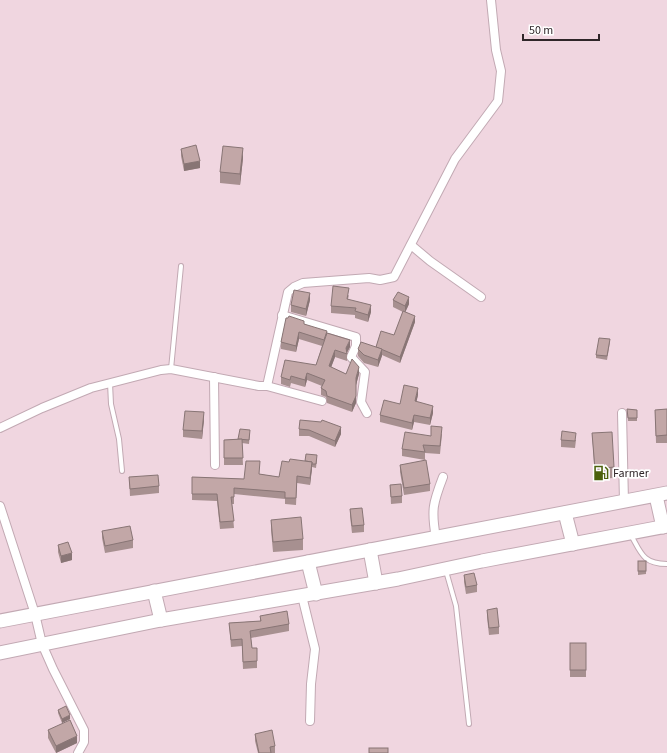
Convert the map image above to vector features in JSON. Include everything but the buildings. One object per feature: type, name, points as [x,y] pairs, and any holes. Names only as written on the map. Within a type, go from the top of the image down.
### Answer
[{"type":"main road","points":[[0,621],[661,494],[665,527],[376,583],[161,620],[0,653]]},
{"type":"main road","points":[[565,513],[573,544]]},
{"type":"main road","points":[[370,550],[376,583]]},
{"type":"main road","points":[[308,562],[316,594]]},
{"type":"main road","points":[[154,591],[161,620]]},
{"type":"street","points":[[267,386],[288,292],[294,287],[303,283],[369,278],[380,280],[391,279],[394,277],[455,159],[498,101],[501,71],[496,50],[491,0]]},
{"type":"street","points":[[411,244],[430,261],[481,297]]},
{"type":"street","points":[[282,315],[356,336],[356,346],[352,357],[365,372],[361,402],[367,413]]},
{"type":"street","points":[[0,428],[42,408],[91,388],[161,370],[171,369],[267,386],[322,401]]},
{"type":"street","points":[[214,377],[215,465]]},
{"type":"street","points":[[622,413],[624,502]]},
{"type":"street","points":[[436,538],[432,518],[433,502],[443,477]]},
{"type":"street","points":[[0,506],[35,614],[42,644],[84,730],[84,742],[78,753]]},
{"type":"street","points":[[302,596],[315,649],[311,684],[310,720]]},
{"type":"lane","points":[[171,369],[182,266]]},
{"type":"lane","points":[[110,383],[111,404],[119,438],[122,471]]},
{"type":"lane","points":[[630,533],[643,558],[657,564],[667,564]]},
{"type":"lane","points":[[445,569],[456,606],[469,724]]},
{"type":"place","name":"Farmer","points":[[601,473]]}]
